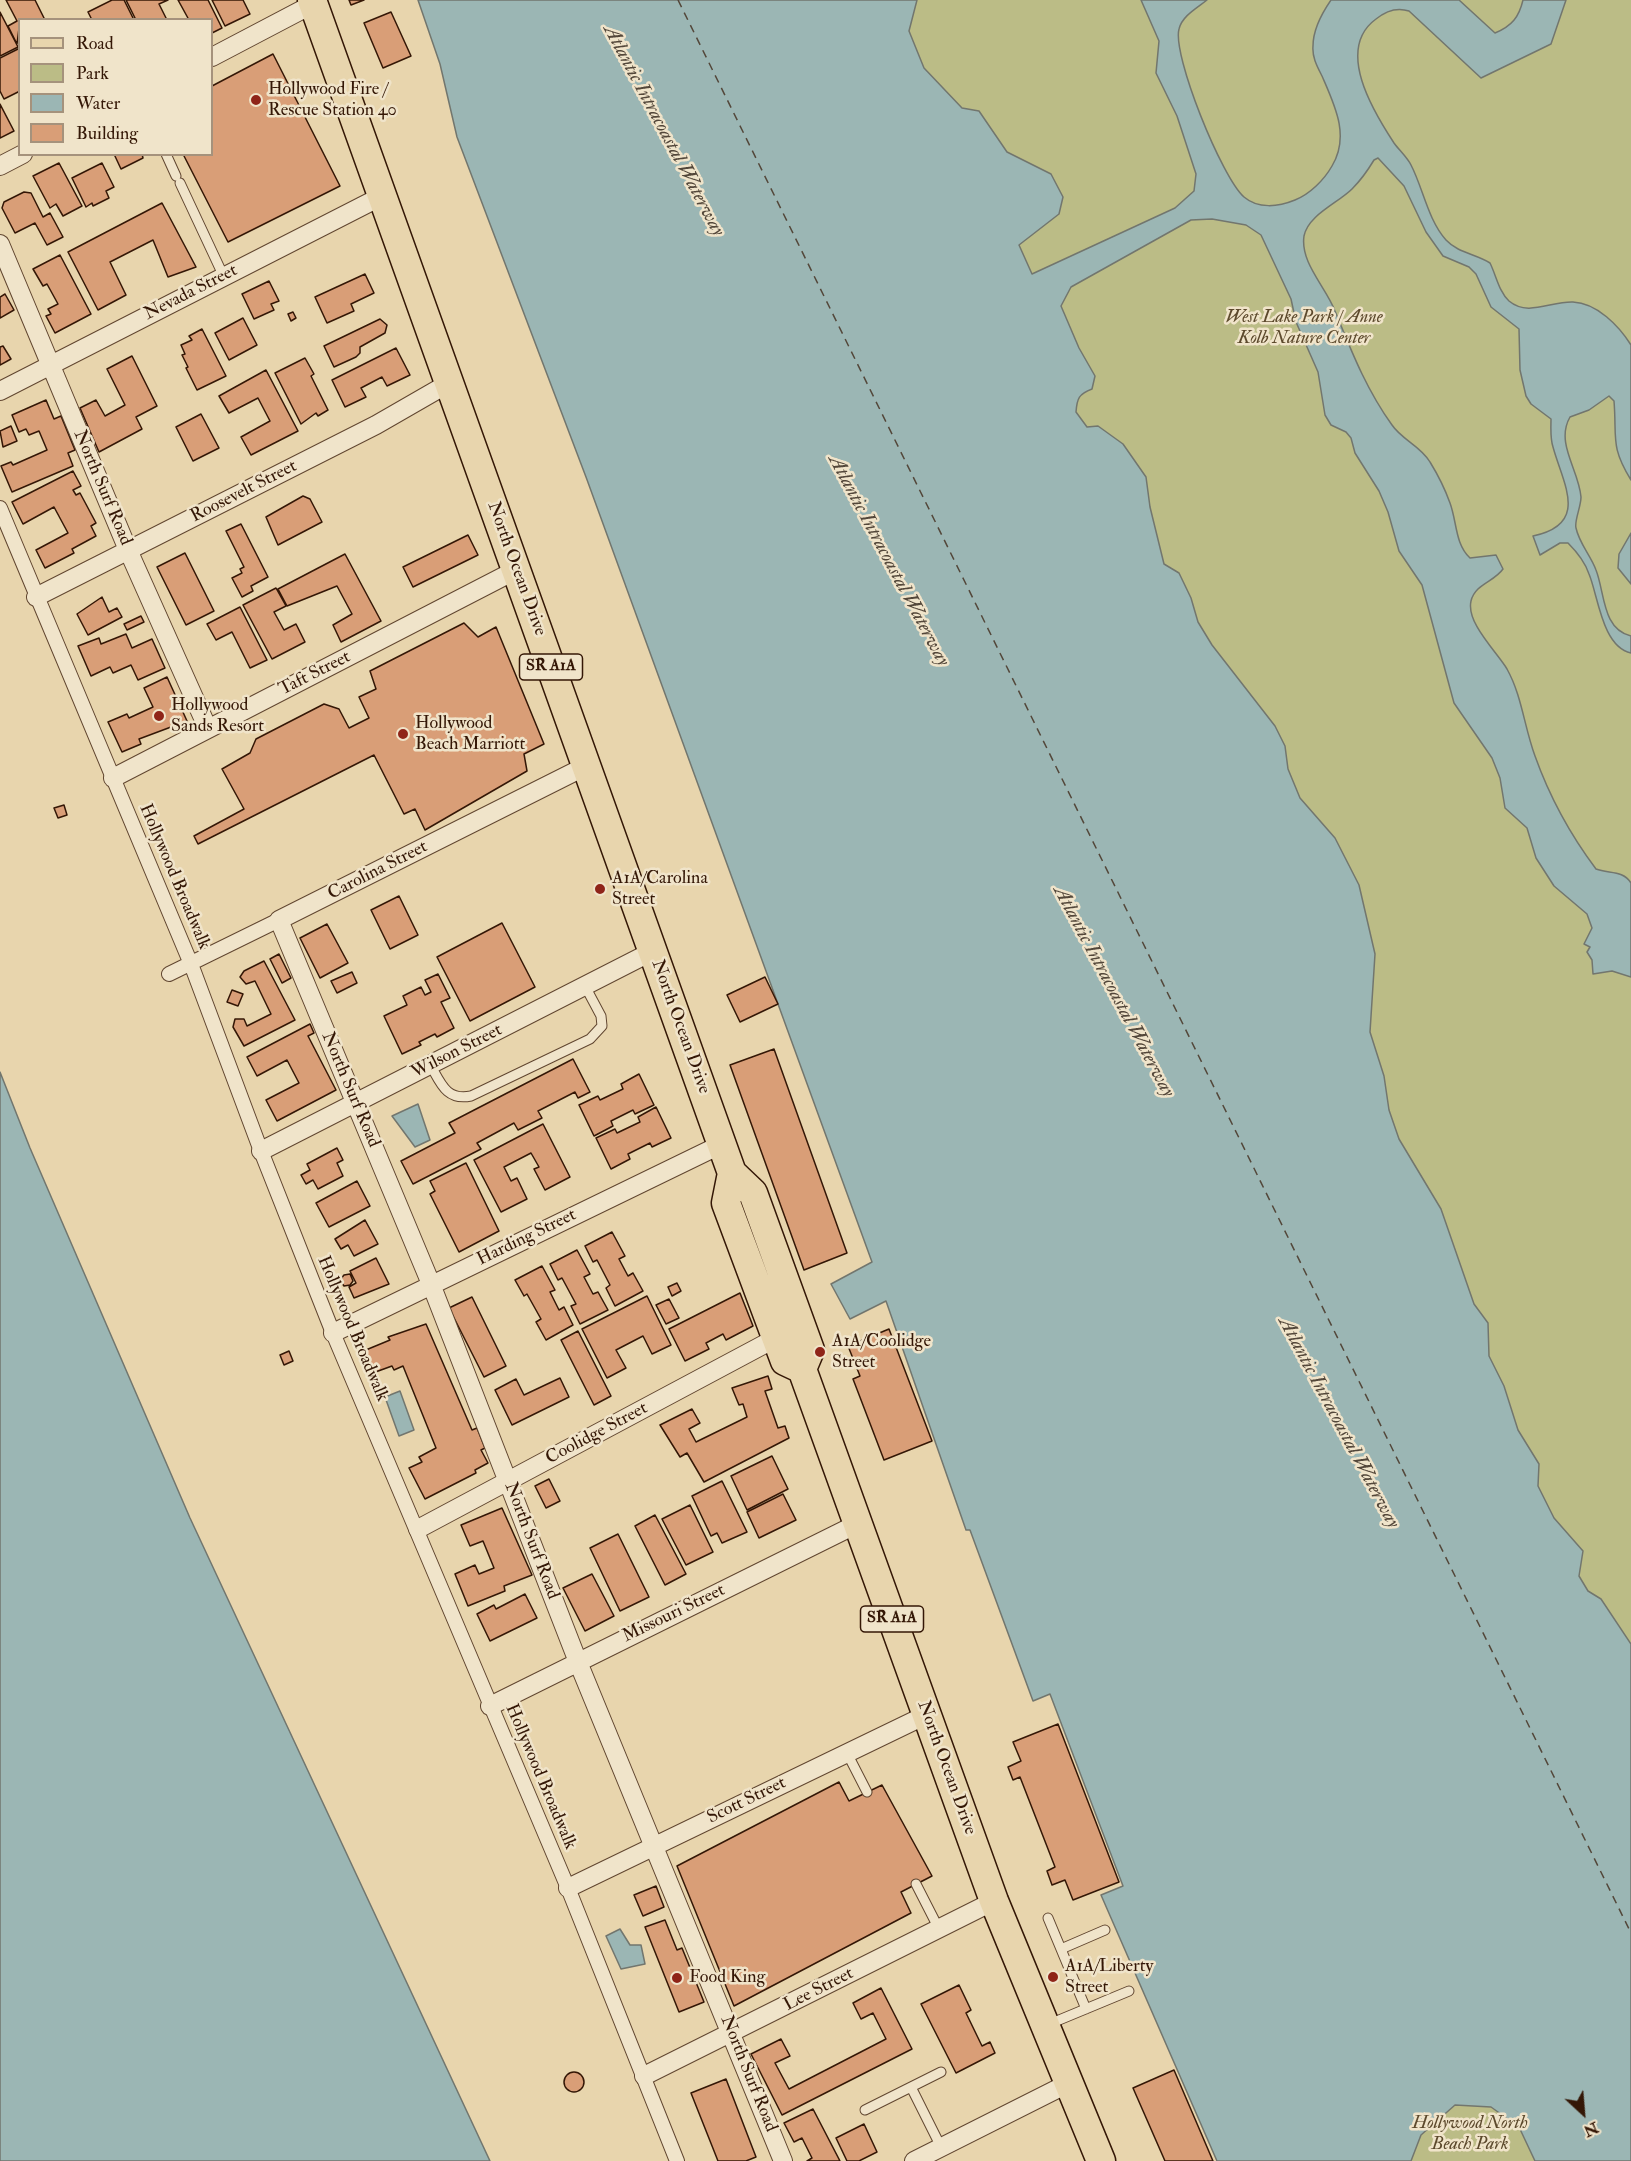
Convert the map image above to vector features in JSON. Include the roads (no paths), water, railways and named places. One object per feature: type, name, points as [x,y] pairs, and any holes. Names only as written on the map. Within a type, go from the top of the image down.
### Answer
[{"type":"main road","name":"North Ocean Drive","points":[[313,2],[732,1173],[753,1192],[810,1350],[802,1369],[926,1715],[994,1901],[1101,2161]]},
{"type":"main road","name":"North Ocean Drive","points":[[732,1173],[726,1203],[785,1361],[802,1369]]},
{"type":"street","points":[[213,56],[313,2]]},
{"type":"street","points":[[0,166],[19,156]]},
{"type":"street","name":"Nevada Street","points":[[0,391],[382,196]]},
{"type":"street","name":"North Surf Road","points":[[0,244],[128,550],[208,729]]},
{"type":"street","name":"Roosevelt Street","points":[[36,597],[376,425],[449,383]]},
{"type":"street","name":"Hollywood Broadwalk","points":[[0,508],[191,964],[261,1151],[333,1333],[418,1529],[490,1706],[568,1888],[677,2161]]},
{"type":"street","name":"Taft Street","points":[[113,778],[516,570]]},
{"type":"street","name":"Carolina Street","points":[[169,974],[586,766]]},
{"type":"street","name":"North Surf Road","points":[[279,920],[432,1284],[578,1662],[783,2161]]},
{"type":"street","name":"Wilson Street","points":[[261,1151],[356,1105],[653,951]]},
{"type":"street","name":"Harding Street","points":[[333,1333],[722,1144]]},
{"type":"street","name":"Coolidge Street","points":[[418,1529],[776,1338]]},
{"type":"street","name":"Missouri Street","points":[[490,1706],[859,1523]]},
{"type":"street","name":"Scott Street","points":[[568,1888],[926,1715]]},
{"type":"street","name":"Lee Street","points":[[644,2076],[994,1901]]},
{"type":"street","points":[[914,2161],[1069,2083]]},
{"type":"lane","points":[[167,156],[224,277]]},
{"type":"lane","points":[[431,1066],[444,1090],[460,1098],[471,1096],[590,1039],[602,1026],[601,1016],[585,986]]},
{"type":"lane","points":[[847,1753],[867,1792]]},
{"type":"lane","points":[[916,1884],[939,1929]]},
{"type":"lane","points":[[1048,1918],[1086,2009]]},
{"type":"lane","points":[[1061,1949],[1105,1930]]},
{"type":"lane","points":[[1045,2026],[1130,1991]]},
{"type":"lane","points":[[865,2110],[941,2072]]},
{"type":"lane","points":[[911,2086],[941,2147]]},
{"type":"water","name":"Atlantic Intracoastal Waterway","points":[[418,0],[917,0],[909,31],[924,68],[962,108],[979,111],[1007,152],[1051,174],[1063,197],[1059,214],[1019,245],[1032,274],[1175,208],[1194,191],[1196,174],[1177,116],[1156,73],[1159,41],[1141,0],[1207,0],[1183,20],[1179,29],[1183,64],[1212,142],[1235,185],[1250,201],[1268,206],[1289,202],[1311,190],[1329,171],[1337,155],[1340,144],[1339,121],[1332,98],[1315,61],[1313,50],[1316,27],[1331,0],[1459,0],[1495,33],[1514,20],[1523,0],[1566,0],[1551,44],[1481,78],[1409,11],[1400,9],[1384,13],[1364,32],[1359,47],[1358,63],[1368,98],[1394,143],[1411,165],[1430,214],[1446,240],[1456,248],[1490,263],[1503,293],[1516,306],[1532,308],[1565,302],[1582,303],[1606,317],[1631,345],[1631,480],[1617,450],[1614,401],[1609,396],[1589,410],[1570,417],[1565,437],[1581,497],[1576,528],[1596,570],[1610,618],[1622,632],[1631,636],[1631,653],[1621,649],[1607,631],[1587,570],[1571,546],[1568,543],[1560,543],[1540,555],[1533,536],[1551,530],[1562,522],[1567,512],[1568,501],[1552,444],[1551,419],[1531,404],[1526,396],[1520,370],[1519,329],[1491,307],[1476,274],[1469,267],[1443,256],[1426,232],[1404,186],[1378,158],[1352,189],[1311,222],[1304,236],[1304,246],[1310,265],[1331,302],[1374,397],[1396,430],[1426,456],[1439,477],[1450,503],[1459,539],[1465,552],[1470,558],[1496,555],[1503,569],[1473,595],[1471,610],[1473,619],[1512,679],[1541,771],[1554,801],[1577,842],[1596,869],[1620,874],[1631,883],[1631,977],[1612,971],[1593,974],[1592,960],[1587,952],[1590,947],[1584,944],[1592,928],[1587,914],[1554,886],[1536,858],[1527,828],[1505,808],[1500,778],[1492,758],[1454,703],[1422,585],[1399,551],[1388,512],[1379,491],[1355,453],[1351,438],[1346,432],[1331,425],[1325,415],[1318,372],[1296,322],[1291,299],[1261,235],[1246,225],[1212,219],[1191,220],[1071,287],[1061,306],[1079,348],[1095,376],[1092,389],[1080,397],[1076,412],[1087,427],[1098,426],[1123,444],[1146,477],[1150,507],[1164,564],[1179,573],[1191,598],[1198,622],[1212,645],[1275,726],[1285,746],[1288,769],[1300,798],[1335,838],[1359,885],[1375,954],[1370,1032],[1384,1076],[1389,1110],[1399,1139],[1441,1209],[1474,1304],[1488,1323],[1489,1356],[1504,1386],[1518,1430],[1539,1464],[1538,1486],[1554,1518],[1583,1551],[1579,1576],[1588,1591],[1601,1599],[1631,1644],[1631,2161],[1535,2161],[1519,2127],[1491,2107],[1455,2105],[1421,2135],[1411,2161],[1217,2161],[1101,1895],[1123,1886],[1050,1694],[1033,1701],[970,1530],[966,1530],[886,1301],[850,1319],[831,1284],[872,1262],[586,477],[457,137],[440,64]]},
{"type":"water","points":[[1631,533],[1631,584],[1618,568],[1619,554]]},
{"type":"water","points":[[0,1072],[30,1148],[190,1518],[490,2161],[0,2161]]},
{"type":"water","points":[[418,1104],[430,1140],[415,1147],[392,1116]]},
{"type":"water","points":[[400,1391],[414,1430],[399,1436],[385,1397]]},
{"type":"water","points":[[620,1929],[630,1945],[641,1945],[645,1964],[621,1969],[606,1936]]},
{"type":"place","name":"Hollywood Fire / Rescue Station 40","points":[[256,100]]},
{"type":"place","name":"Hollywood Sands Resort","points":[[159,716]]},
{"type":"place","name":"Hollywood Beach Marriott","points":[[403,734]]},
{"type":"place","name":"A1A/Carolina Street","points":[[600,889]]},
{"type":"place","name":"A1A/Coolidge Street","points":[[820,1352]]},
{"type":"place","name":"A1A/Liberty Street","points":[[1053,1977]]},
{"type":"place","name":"Food King","points":[[677,1978]]},
{"type":"park label","name":"West Lake Park / Anne Kolb Nature Center","points":[[1304,328]]},
{"type":"park label","name":"Hollywood North Beach Park","points":[[1470,2134]]}]
